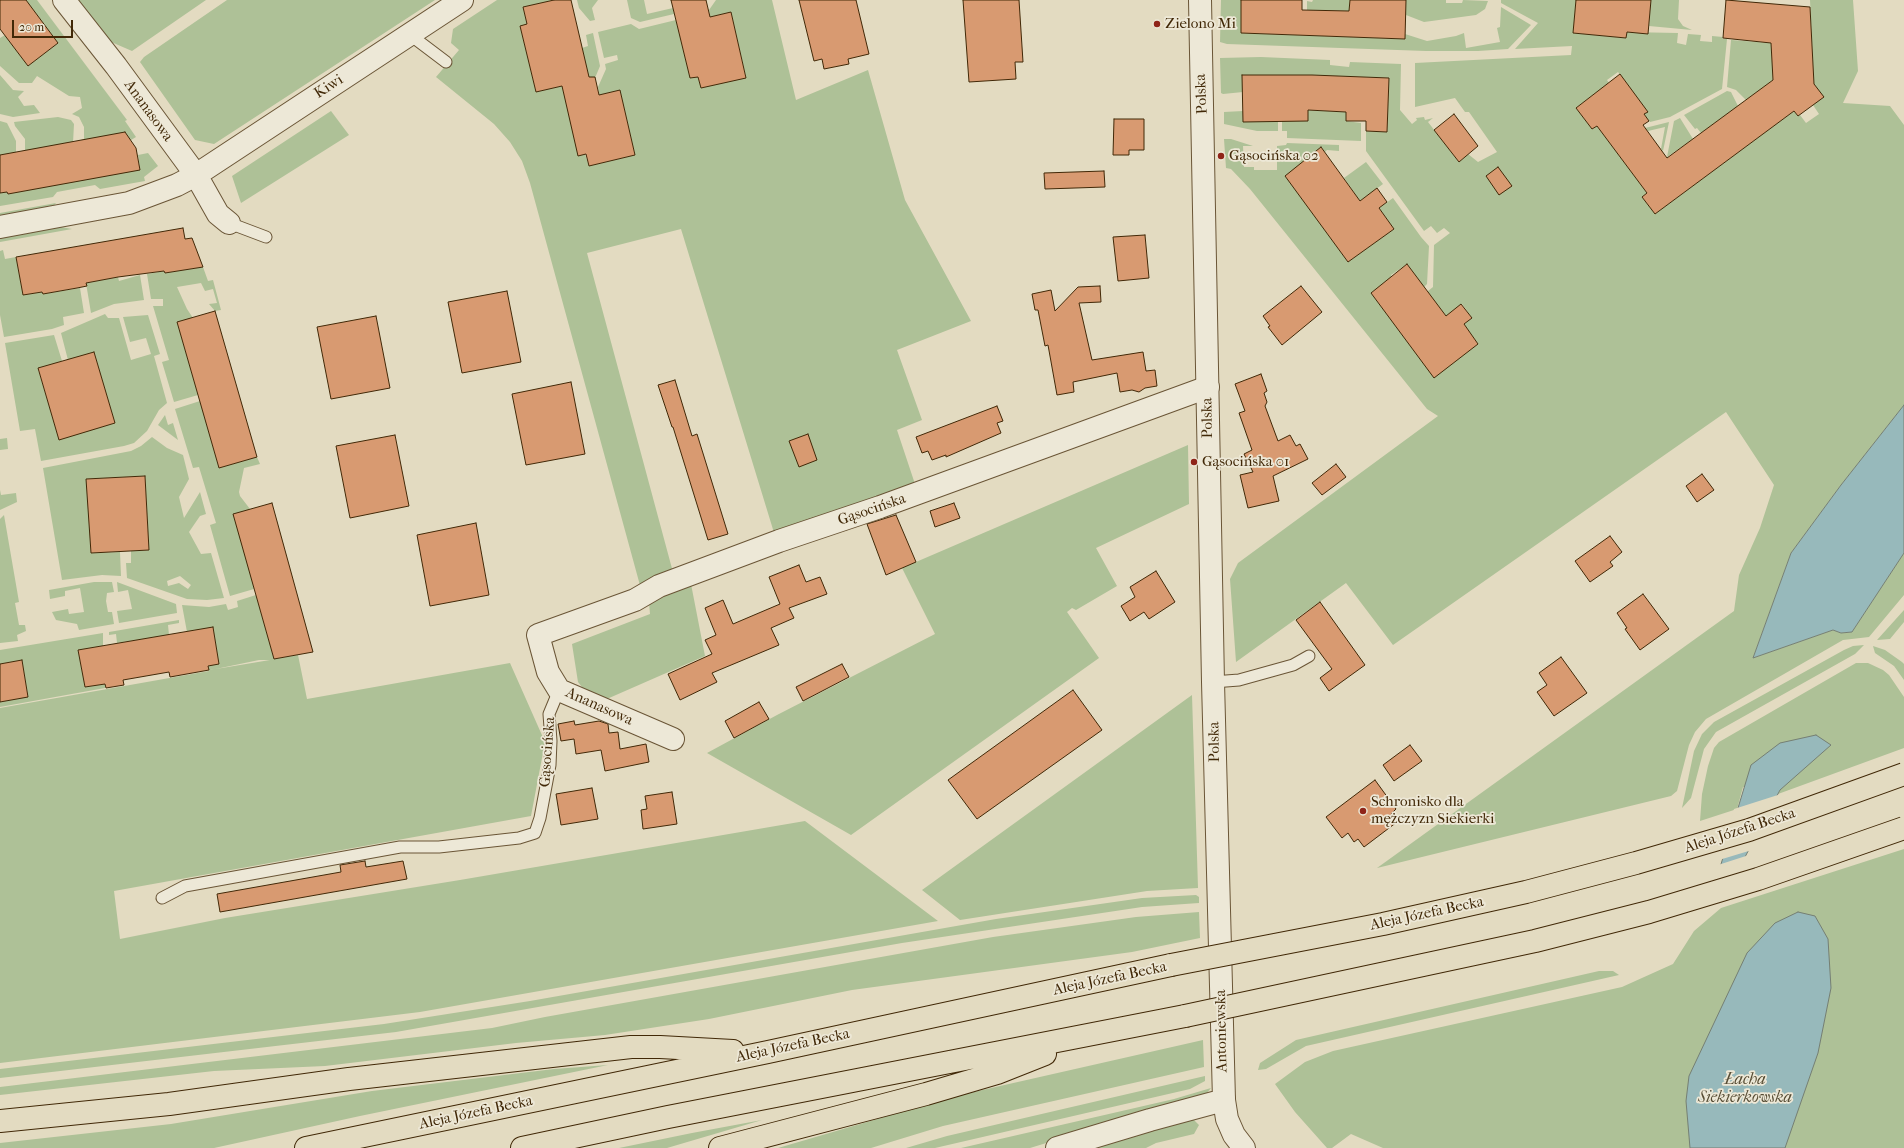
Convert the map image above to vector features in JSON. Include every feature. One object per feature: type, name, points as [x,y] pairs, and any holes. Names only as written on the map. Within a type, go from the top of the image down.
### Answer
[{"type":"main road","name":"Aleja Józefa Becka","points":[[306,1148],[768,1052],[1171,965],[1383,924],[1534,890],[1636,863],[1749,830],[1904,774]]},
{"type":"main road","points":[[522,1148],[676,1116],[1079,1038],[1520,945],[1649,912],[1758,879],[1904,828]]},
{"type":"main road","points":[[720,1148],[926,1094],[1039,1057],[1079,1038]]},
{"type":"main road","points":[[0,1121],[169,1104],[349,1079],[631,1047],[768,1052]]},
{"type":"street","name":"Ananasowa","points":[[64,0],[116,66],[196,175],[218,214],[229,224]]},
{"type":"street","name":"Kiwi","points":[[0,228],[129,203],[162,192],[196,175],[462,0]]},
{"type":"street","name":"Polska","points":[[1200,0],[1213,682],[1219,908]]},
{"type":"street","name":"Gąsocińska","points":[[538,635],[635,600],[659,586],[779,541],[880,507],[1208,387]]},
{"type":"street","name":"Ananasowa","points":[[538,635],[548,672],[559,690],[673,739]]},
{"type":"street","name":"Antoniewska","points":[[1219,908],[1224,1100],[1227,1119],[1234,1134],[1244,1148]]},
{"type":"street","points":[[1057,1148],[1150,1120],[1224,1100]]},
{"type":"lane","points":[[410,34],[446,62]]},
{"type":"lane","points":[[229,224],[266,237]]},
{"type":"lane","points":[[1213,682],[1239,680],[1293,665],[1310,656]]},
{"type":"lane","name":"Gąsocińska","points":[[162,898],[185,886],[400,847],[439,847],[519,838],[535,833],[540,816],[550,765],[551,741],[549,714],[559,690]]},
{"type":"green space","points":[[26,0],[37,0],[127,120],[125,121],[136,137],[131,140],[81,140],[84,139],[84,127],[79,117],[72,114],[82,108],[80,97],[69,96],[37,76],[32,83],[19,83],[0,66],[0,38],[5,35],[28,66],[58,43]]},
{"type":"green space","points":[[74,0],[206,0],[132,51],[102,38]]},
{"type":"green space","points":[[227,0],[435,0],[214,144],[195,140],[140,62],[144,57]]},
{"type":"green space","points":[[497,0],[554,0],[523,7],[527,24],[520,26],[536,92],[562,86],[589,166],[635,155],[620,90],[599,95],[598,87],[606,69],[605,64],[618,60],[617,55],[604,58],[598,32],[631,24],[639,29],[676,20],[690,78],[698,77],[701,88],[746,77],[731,12],[710,17],[709,10],[716,0],[772,0],[796,100],[868,70],[905,200],[971,321],[897,350],[922,420],[897,430],[915,484],[775,536],[681,229],[587,253],[674,576],[641,589],[530,183],[522,161],[510,142],[494,124],[436,77],[459,50],[451,43],[453,29]]},
{"type":"green space","points":[[577,0],[598,0],[592,8],[595,20],[590,21],[579,8]]},
{"type":"green space","points":[[627,0],[644,0],[647,14],[673,8],[674,14],[640,22],[631,18]]},
{"type":"green space","points":[[1221,0],[1241,0],[1242,33],[1404,39],[1405,34],[1427,41],[1456,36],[1464,33],[1466,48],[1500,42],[1497,28],[1500,27],[1501,7],[1531,25],[1508,49],[1478,51],[1426,51],[1227,44],[1220,42]]},
{"type":"green space","points":[[1313,0],[1350,0],[1349,11],[1307,10],[1307,1],[1312,2]]},
{"type":"green space","points":[[1406,0],[1446,0],[1446,3],[1462,3],[1463,0],[1488,1],[1485,9],[1476,15],[1424,22],[1406,15]]},
{"type":"green space","points":[[1501,0],[1576,0],[1573,33],[1626,38],[1627,32],[1678,33],[1677,43],[1686,45],[1688,34],[1701,35],[1700,41],[1712,42],[1712,36],[1727,39],[1722,89],[1670,117],[1650,122],[1644,114],[1647,111],[1618,72],[1607,80],[1609,83],[1576,108],[1592,129],[1597,126],[1647,193],[1642,197],[1655,214],[1794,111],[1798,116],[1800,115],[1806,123],[1819,114],[1813,105],[1814,84],[1810,0],[1853,0],[1858,71],[1843,103],[1890,106],[1904,125],[1904,405],[1841,485],[1791,553],[1753,658],[1833,630],[1841,633],[1852,632],[1904,553],[1904,595],[1869,637],[1843,640],[1706,719],[1695,732],[1689,745],[1677,791],[1671,796],[1377,868],[1734,611],[1739,575],[1760,528],[1774,485],[1726,412],[1393,645],[1346,583],[1236,662],[1230,579],[1238,563],[1438,416],[1427,409],[1250,189],[1231,169],[1226,168],[1224,139],[1231,139],[1253,146],[1243,146],[1244,167],[1254,167],[1254,170],[1277,170],[1277,146],[1286,145],[1287,143],[1339,145],[1339,151],[1327,150],[1325,152],[1321,147],[1286,177],[1348,262],[1394,229],[1379,208],[1393,198],[1429,246],[1427,284],[1424,287],[1407,264],[1391,275],[1392,277],[1371,293],[1434,377],[1478,344],[1464,324],[1472,318],[1462,304],[1446,316],[1428,293],[1428,291],[1433,287],[1434,245],[1450,233],[1444,228],[1437,233],[1431,226],[1424,231],[1366,151],[1366,131],[1387,132],[1389,78],[1311,75],[1295,80],[1295,75],[1243,75],[1243,92],[1223,94],[1221,93],[1220,58],[1261,57],[1330,60],[1330,65],[1349,67],[1350,62],[1401,64],[1400,110],[1412,124],[1417,120],[1416,118],[1424,117],[1425,120],[1433,118],[1428,122],[1459,162],[1468,154],[1478,162],[1497,152],[1469,112],[1465,112],[1455,98],[1415,107],[1415,63],[1571,55],[1572,46],[1515,49],[1538,23],[1501,3]]},
{"type":"green space","points":[[1651,0],[1679,0],[1678,19],[1683,26],[1692,30],[1649,26]]},
{"type":"green space","points":[[593,33],[600,66],[595,78],[589,78],[582,48],[588,46],[586,35]]},
{"type":"green space","points":[[1731,40],[1771,43],[1773,80],[1746,100],[1736,90],[1727,87]]},
{"type":"green space","points":[[0,75],[13,90],[24,91],[18,97],[24,106],[34,105],[40,113],[13,117],[0,114]]},
{"type":"green space","points":[[1727,91],[1731,92],[1738,106],[1701,133],[1697,128],[1695,129],[1684,115]]},
{"type":"green space","points":[[1308,110],[1346,112],[1346,121],[1361,123],[1361,141],[1287,138],[1287,131],[1282,131],[1282,121]]},
{"type":"green space","points":[[331,111],[349,135],[241,203],[232,176]]},
{"type":"green space","points":[[1243,111],[1278,121],[1278,131],[1257,131],[1224,124],[1224,112]]},
{"type":"green space","points":[[58,117],[71,120],[74,124],[73,143],[25,152],[25,139],[15,126],[14,122]]},
{"type":"green space","points":[[1680,118],[1693,139],[1667,157],[1674,121]]},
{"type":"green space","points":[[0,121],[7,123],[16,141],[16,153],[0,155]]},
{"type":"green space","points":[[1669,122],[1663,151],[1661,149],[1665,127],[1648,131],[1645,128]]},
{"type":"green space","points":[[148,153],[158,166],[144,177],[145,181],[100,189],[95,185],[57,192],[53,197],[0,206],[0,193],[7,192],[8,194],[140,169],[138,155]]},
{"type":"green space","points":[[1366,162],[1383,184],[1360,201],[1344,178]]},
{"type":"green space","points":[[56,203],[52,208],[0,218],[0,213]]},
{"type":"green space","points":[[61,227],[72,229],[0,242],[0,237]]},
{"type":"green space","points":[[3,250],[5,259],[16,257],[23,295],[42,292],[43,294],[80,288],[84,313],[63,317],[64,325],[52,329],[4,337],[0,315],[0,251]]},
{"type":"green space","points":[[203,267],[208,281],[213,280],[221,310],[215,311],[209,304],[217,303],[213,289],[205,291],[201,283],[177,287],[187,309],[193,318],[177,322],[198,395],[174,402],[162,362],[169,360],[153,306],[163,306],[163,299],[151,299],[147,274],[164,271],[165,273]]},
{"type":"green space","points":[[140,275],[144,300],[114,304],[91,313],[86,283],[118,277],[119,281]]},
{"type":"green space","points":[[105,314],[108,318],[119,318],[131,360],[151,354],[146,338],[130,342],[123,317],[148,315],[160,354],[154,356],[167,403],[159,410],[147,431],[134,443],[41,461],[35,429],[20,431],[5,343],[54,335],[62,361],[38,369],[59,439],[115,423],[94,352],[68,360],[61,333]]},
{"type":"green space","points":[[200,401],[219,468],[257,457],[260,464],[244,468],[239,492],[240,496],[250,509],[254,589],[230,596],[210,525],[216,523],[199,467],[193,468],[175,409]]},
{"type":"green space","points":[[165,415],[168,425],[173,423],[178,440],[158,425]]},
{"type":"green space","points":[[152,437],[167,448],[183,455],[189,479],[179,497],[184,518],[200,492],[206,514],[200,516],[189,532],[201,554],[211,553],[224,598],[207,600],[187,599],[127,578],[126,563],[131,563],[131,551],[149,550],[145,476],[87,479],[91,553],[120,552],[121,576],[102,575],[62,580],[43,468],[131,451],[141,446]],"holes":[[[180,576],[191,585],[188,589],[179,583],[168,586],[167,581]]]},
{"type":"green space","points":[[7,438],[8,449],[0,450],[0,439]]},
{"type":"green space","points":[[1188,445],[1189,504],[1096,548],[1117,586],[1076,610],[1072,608],[1067,612],[1099,658],[851,835],[707,753],[777,715],[935,634],[902,568]]},
{"type":"green space","points":[[0,490],[1,495],[16,493],[17,502],[0,510]]},
{"type":"green space","points":[[4,515],[19,602],[15,603],[19,625],[25,625],[26,631],[17,635],[18,641],[0,643],[0,519]]},
{"type":"green space","points":[[94,582],[112,582],[114,592],[107,593],[106,601],[108,612],[112,612],[114,624],[79,630],[77,624],[56,620],[52,612],[68,609],[69,614],[84,612],[80,588],[65,591],[65,596],[50,599],[49,590]]},
{"type":"green space","points":[[117,582],[176,604],[177,613],[119,623],[117,611],[132,609],[128,590],[118,592]]},
{"type":"green space","points":[[691,584],[705,656],[600,702],[589,696],[578,682],[572,644],[650,614],[649,602]]},
{"type":"green space","points":[[256,595],[274,659],[298,655],[307,699],[510,663],[545,742],[531,816],[114,891],[120,939],[225,918],[460,880],[805,821],[938,921],[420,1012],[0,1063],[0,708],[209,671],[208,666],[219,663],[213,628],[187,632],[182,605],[209,607],[226,604],[228,610],[238,607],[237,601]],"holes":[[[259,660],[270,660],[215,669]]]},
{"type":"green space","points":[[1904,610],[1904,622],[1890,639],[1877,640]]},
{"type":"green space","points":[[179,620],[179,623],[168,625],[169,635],[117,643],[116,634],[109,635],[109,632]]},
{"type":"green space","points":[[103,633],[103,646],[78,650],[85,687],[105,684],[105,688],[0,707],[0,702],[28,696],[22,660],[0,664],[0,650]]},
{"type":"green space","points":[[1864,645],[1855,654],[1716,732],[1704,749],[1691,798],[1682,808],[1694,751],[1702,734],[1714,722],[1844,650],[1853,646]]},
{"type":"green space","points":[[1873,646],[1885,650],[1904,664],[1904,680],[1894,666],[1875,653]]},
{"type":"green space","points":[[1856,663],[1868,663],[1883,670],[1889,675],[1904,697],[1904,748],[1778,794],[1780,790],[1743,787],[1737,809],[1700,821],[1702,794],[1708,766],[1714,748],[1719,742]]},
{"type":"green space","points":[[1192,695],[1198,888],[1147,891],[960,920],[922,890]]},
{"type":"green space","points":[[1904,849],[1904,1148],[1383,1148],[1351,1134],[1332,1148],[1327,1148],[1295,1112],[1275,1084],[1305,1062],[1333,1051],[1622,987],[1673,964],[1694,931],[1721,908]]},
{"type":"green space","points":[[1196,895],[1199,897],[1199,903],[1142,907],[902,943],[396,1032],[0,1078],[0,1069],[384,1024],[530,1001],[996,919],[1142,898]]},
{"type":"green space","points":[[1199,912],[1200,938],[1132,952],[852,990],[709,1019],[605,1035],[516,1043],[325,1066],[214,1071],[0,1095],[0,1087],[492,1028],[545,1017],[993,937],[1136,917]]},
{"type":"green space","points":[[1599,971],[1613,971],[1619,975],[1306,1046],[1266,1069],[1258,1070],[1260,1063],[1296,1040]]},
{"type":"green space","points":[[1203,1040],[1204,1067],[943,1126],[871,1148],[778,1148],[956,1096]]},
{"type":"green space","points":[[608,1065],[360,1116],[214,1148],[0,1148],[0,1143],[171,1124],[372,1091],[554,1069]]},
{"type":"green space","points":[[1205,1076],[1205,1081],[1190,1089],[935,1148],[906,1148],[947,1136]]},
{"type":"green space","points":[[1211,1088],[1206,1094],[1030,1148],[961,1148],[1174,1099]]},
{"type":"green space","points":[[1193,1119],[1199,1125],[1194,1134],[1156,1143],[1146,1148],[1089,1148]]},
{"type":"green space","points":[[762,1120],[667,1148],[619,1148],[692,1133]]},
{"type":"water","points":[[1904,405],[1904,553],[1852,632],[1841,633],[1833,630],[1753,658],[1791,553],[1841,485]]},
{"type":"water","points":[[1816,735],[1831,745],[1780,790],[1720,905],[1715,884],[1751,765],[1780,743]]},
{"type":"water","name":"Łacha Siekierkowska","points":[[1798,912],[1815,916],[1828,939],[1831,988],[1818,1053],[1785,1148],[1690,1148],[1686,1101],[1689,1076],[1747,953],[1775,923]]},
{"type":"pier","points":[[1781,794],[1752,850],[1719,860],[1734,809]]},
{"type":"pier","points":[[1749,855],[1721,906],[1718,907],[1713,884],[1718,865]]},
{"type":"building","points":[[0,0],[26,0],[58,43],[28,66],[0,29]]},
{"type":"building","points":[[554,0],[571,0],[589,77],[595,77],[599,95],[620,90],[635,155],[589,166],[586,154],[578,156],[562,86],[536,92],[520,26],[527,24],[523,7]]},
{"type":"building","points":[[671,0],[706,0],[710,17],[731,12],[746,78],[701,88],[698,77],[690,78]]},
{"type":"building","points":[[799,0],[856,0],[869,54],[848,59],[849,64],[824,69],[822,59],[814,61]]},
{"type":"building","points":[[963,0],[1019,0],[1023,62],[1015,62],[1016,79],[969,82]]},
{"type":"building","points":[[1241,0],[1302,0],[1302,10],[1349,11],[1350,0],[1406,0],[1405,39],[1241,33]]},
{"type":"building","points":[[1576,0],[1651,0],[1648,34],[1627,32],[1626,38],[1573,33]]},
{"type":"building","points":[[1726,0],[1810,7],[1814,84],[1824,97],[1798,116],[1794,111],[1655,214],[1642,197],[1647,193],[1597,126],[1592,129],[1576,108],[1620,74],[1648,112],[1644,114],[1649,121],[1643,125],[1667,158],[1773,80],[1771,43],[1723,38]]},
{"type":"building","points":[[1242,75],[1312,75],[1389,78],[1387,132],[1366,131],[1366,121],[1346,121],[1346,112],[1308,110],[1308,121],[1243,122]]},
{"type":"building","points":[[1454,114],[1478,146],[1459,162],[1434,130]]},
{"type":"building","points":[[1114,119],[1144,119],[1144,150],[1129,150],[1129,155],[1113,155]]},
{"type":"building","points":[[125,132],[136,148],[140,170],[8,194],[7,192],[0,193],[0,155]]},
{"type":"building","points":[[1321,147],[1360,201],[1377,188],[1387,202],[1379,208],[1394,229],[1348,262],[1285,176]]},
{"type":"building","points":[[1498,167],[1512,186],[1499,195],[1486,176]]},
{"type":"building","points":[[1104,171],[1105,187],[1045,189],[1044,173]]},
{"type":"building","points":[[183,228],[185,239],[192,238],[203,267],[165,273],[164,271],[118,277],[86,283],[87,286],[77,288],[43,294],[42,292],[23,295],[16,257]]},
{"type":"building","points":[[1145,235],[1149,278],[1118,281],[1113,237]]},
{"type":"building","points":[[1407,264],[1446,316],[1461,304],[1472,318],[1464,324],[1478,344],[1434,378],[1371,293]]},
{"type":"building","points":[[1100,286],[1101,302],[1079,303],[1092,360],[1143,352],[1146,371],[1155,370],[1157,386],[1145,388],[1139,392],[1132,390],[1120,392],[1117,373],[1073,382],[1074,392],[1057,395],[1048,345],[1045,346],[1038,310],[1035,310],[1032,294],[1051,290],[1055,311],[1078,287]]},
{"type":"building","points":[[1301,286],[1322,312],[1282,345],[1268,327],[1270,326],[1263,316]]},
{"type":"building","points":[[507,291],[521,362],[462,373],[448,302]]},
{"type":"building","points":[[215,311],[257,457],[219,468],[177,322]]},
{"type":"building","points":[[376,316],[390,388],[331,399],[317,327]]},
{"type":"building","points":[[94,352],[115,423],[59,440],[38,368]]},
{"type":"building","points":[[1261,374],[1267,391],[1264,393],[1267,402],[1265,406],[1278,441],[1290,435],[1296,446],[1300,444],[1308,459],[1273,476],[1279,501],[1248,508],[1240,475],[1253,472],[1244,454],[1252,450],[1239,413],[1245,411],[1235,384]]},
{"type":"building","points":[[675,380],[692,436],[697,434],[728,534],[708,540],[673,427],[658,385]]},
{"type":"building","points":[[571,382],[585,454],[526,465],[512,394]]},
{"type":"building","points":[[997,406],[1003,421],[997,423],[1001,433],[946,457],[946,455],[932,460],[928,451],[922,453],[916,437]]},
{"type":"building","points":[[808,434],[817,460],[799,467],[789,441]]},
{"type":"building","points":[[395,435],[409,506],[350,518],[336,446]]},
{"type":"building","points":[[1336,464],[1346,477],[1322,495],[1312,483]]},
{"type":"building","points":[[1702,474],[1714,490],[1697,502],[1686,486]]},
{"type":"building","points":[[145,476],[149,550],[91,553],[86,479]]},
{"type":"building","points":[[272,503],[313,652],[274,659],[233,514]]},
{"type":"building","points":[[954,503],[960,518],[935,527],[930,511]]},
{"type":"building","points":[[896,515],[916,562],[886,575],[867,524]]},
{"type":"building","points":[[476,523],[489,595],[430,606],[417,535]]},
{"type":"building","points":[[1610,536],[1622,552],[1610,562],[1613,566],[1590,582],[1575,561]]},
{"type":"building","points":[[799,565],[806,582],[820,577],[827,594],[789,608],[794,618],[771,628],[779,645],[712,673],[717,682],[680,700],[668,674],[712,654],[705,640],[716,635],[705,608],[723,600],[733,624],[780,604],[769,577]]},
{"type":"building","points":[[1156,571],[1175,602],[1149,619],[1144,612],[1130,621],[1121,606],[1135,597],[1130,587]]},
{"type":"building","points":[[1643,594],[1669,629],[1640,650],[1625,629],[1627,628],[1617,613]]},
{"type":"building","points":[[1320,602],[1365,665],[1329,691],[1320,678],[1332,669],[1296,620]]},
{"type":"building","points":[[213,627],[219,664],[208,666],[209,670],[170,677],[169,672],[123,680],[124,685],[106,688],[105,684],[85,687],[78,650]]},
{"type":"building","points":[[1561,657],[1587,693],[1554,716],[1537,692],[1547,685],[1539,673]]},
{"type":"building","points":[[22,660],[28,697],[0,702],[0,664]]},
{"type":"building","points":[[842,664],[849,677],[803,701],[796,687]]},
{"type":"building","points":[[1073,690],[1102,730],[977,819],[948,780]]},
{"type":"building","points":[[759,702],[769,719],[734,738],[725,721]]},
{"type":"building","points":[[574,721],[575,725],[599,721],[608,724],[609,733],[618,732],[620,749],[646,744],[649,762],[605,771],[601,750],[576,754],[574,739],[561,741],[558,724]]},
{"type":"building","points":[[1410,745],[1422,761],[1394,781],[1383,765]]},
{"type":"building","name":"Schronisko dla mężczyzn Siekierki","points":[[1375,780],[1396,809],[1391,814],[1397,822],[1364,847],[1358,839],[1354,842],[1348,833],[1342,838],[1326,817]]},
{"type":"building","points":[[592,788],[598,819],[561,825],[556,794]]},
{"type":"building","points":[[672,792],[677,824],[643,829],[641,810],[647,809],[645,796]]},
{"type":"building","points":[[365,861],[366,867],[403,861],[407,879],[220,912],[217,894],[341,872],[340,865]]},
{"type":"place","name":"Zielono Mi","points":[[1157,24]]},
{"type":"place","name":"Gąsocińska 02","points":[[1221,156]]},
{"type":"place","name":"Gąsocińska 01","points":[[1194,462]]},
{"type":"place","name":"Schronisko dla mężczyzn Siekierki","points":[[1363,811]]}]
